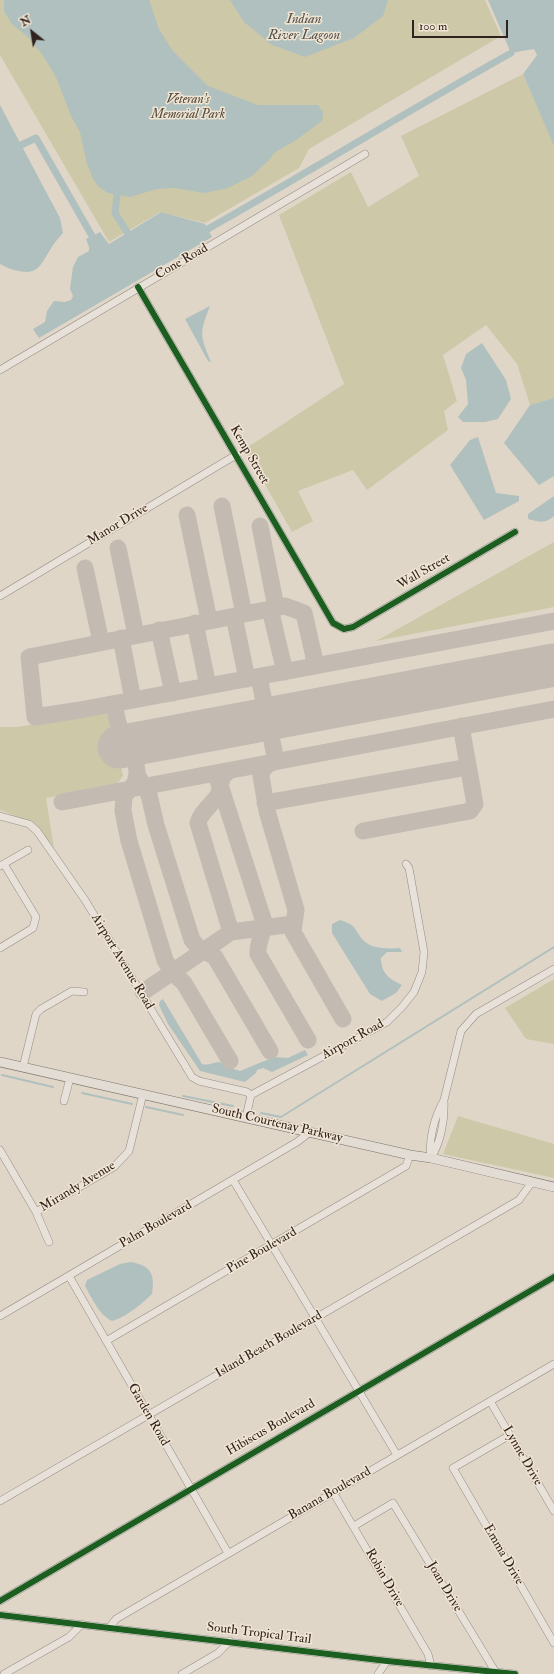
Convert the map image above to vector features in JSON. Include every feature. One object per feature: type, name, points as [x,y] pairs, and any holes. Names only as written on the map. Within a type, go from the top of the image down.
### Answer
[{"type":"main road","name":"South Courtenay Parkway","points":[[0,1062],[410,1155],[431,1158],[554,1187]]},
{"type":"street","name":"Cone Road","points":[[0,370],[365,154]]},
{"type":"street","name":"Kemp Street","points":[[138,288],[333,623],[344,629]]},
{"type":"street","name":"Manor Drive","points":[[0,596],[236,455]]},
{"type":"street","name":"Wall Street","points":[[344,629],[353,627],[515,532]]},
{"type":"street","name":"Airport Avenue Road","points":[[0,816],[30,824],[37,832],[85,900],[192,1077],[247,1092],[251,1095]]},
{"type":"street","points":[[0,948],[34,928],[36,917],[2,865],[28,850]]},
{"type":"street","name":"Airport Road","points":[[251,1095],[387,1022],[414,992],[422,972],[424,952],[409,868],[406,864]]},
{"type":"street","points":[[431,1158],[437,1148],[444,1111],[444,1100],[461,1031],[476,1014],[554,969]]},
{"type":"street","points":[[23,1067],[36,1014],[41,1009],[72,991],[84,992]]},
{"type":"street","points":[[64,1102],[70,1078]]},
{"type":"street","name":"Mirandy Avenue","points":[[36,1212],[114,1167],[122,1160],[129,1151],[143,1094]]},
{"type":"street","points":[[246,1117],[251,1095]]},
{"type":"street","name":"Palm Boulevard","points":[[0,1316],[233,1180],[297,1142],[310,1132]]},
{"type":"street","points":[[0,1150],[36,1212],[50,1242]]},
{"type":"street","name":"Pine Boulevard","points":[[106,1341],[406,1166],[410,1155]]},
{"type":"street","points":[[233,1180],[397,1455]]},
{"type":"street","name":"Island Beach Boulevard","points":[[0,1501],[149,1416],[519,1200],[532,1182]]},
{"type":"street","name":"Garden Road","points":[[69,1276],[228,1553]]},
{"type":"street","name":"Hibiscus Boulevard","points":[[0,1601],[554,1276]]},
{"type":"street","name":"Banana Boulevard","points":[[109,1628],[116,1619],[554,1364]]},
{"type":"street","name":"Lynne Drive","points":[[490,1401],[551,1501],[554,1511]]},
{"type":"street","name":"Emma Drive","points":[[510,1435],[452,1468],[554,1643]]},
{"type":"street","name":"Robin Drive","points":[[334,1492],[428,1654],[431,1666]]},
{"type":"street","name":"Joan Drive","points":[[354,1526],[393,1503],[495,1671]]},
{"type":"street","name":"South Tropical Trail","points":[[0,1615],[230,1641],[387,1661],[515,1674]]},
{"type":"street","points":[[4,1674],[69,1637],[82,1624]]},
{"type":"street","points":[[182,1674],[218,1652],[230,1641]]},
{"type":"street","points":[[378,1674],[387,1661]]},
{"type":"green space","name":"Veteran's Memorial Park","points":[[0,0],[485,0],[501,36],[309,149],[299,168],[205,223],[160,212],[109,242],[0,55]]},
{"type":"green space","points":[[523,74],[554,144],[554,398],[530,405],[517,364],[486,325],[443,355],[457,401],[444,411],[448,430],[367,490],[353,470],[298,491],[313,521],[292,532],[245,449],[344,384],[279,215],[351,172],[368,207],[419,176],[401,136]]},
{"type":"green space","points":[[554,542],[554,607],[376,641]]},
{"type":"green space","points":[[104,713],[108,714],[111,719],[123,776],[115,786],[46,798],[54,848],[36,824],[0,810],[0,727],[17,727]]},
{"type":"green space","points":[[554,979],[554,1044],[526,1039],[505,1008]]},
{"type":"green space","points":[[458,1116],[554,1144],[554,1178],[443,1154]]},
{"type":"water","points":[[4,0],[149,0],[159,29],[172,50],[208,86],[258,105],[318,105],[323,112],[322,121],[296,140],[274,153],[270,159],[252,176],[228,188],[204,193],[174,188],[157,189],[130,197],[108,193],[99,187],[93,179],[87,164],[80,132],[71,116],[56,77],[42,54],[29,38],[11,23],[4,11]]},
{"type":"water","name":"Indian River Lagoon","points":[[230,0],[388,0],[383,16],[354,38],[305,57],[272,45],[244,22]]},
{"type":"water","points":[[488,0],[554,0],[554,146],[523,74],[537,55],[534,49],[511,53]]},
{"type":"water","points":[[0,105],[60,218],[63,233],[40,266],[33,271],[28,272],[12,270],[0,264]]},
{"type":"water","points":[[161,212],[205,224],[212,237],[39,338],[33,329],[45,322],[47,311],[54,301],[65,302],[71,300],[73,296],[70,289],[73,267],[78,257],[89,251],[86,239],[100,232],[109,244]]},
{"type":"water","points":[[210,306],[202,334],[211,362],[208,361],[185,319]]},
{"type":"water","points":[[482,343],[506,380],[511,399],[498,419],[485,422],[463,422],[458,417],[468,404],[466,380],[461,368],[466,354]]},
{"type":"water","points":[[554,398],[554,476],[539,485],[504,443],[530,405]]},
{"type":"water","points":[[478,437],[496,493],[519,496],[519,501],[484,520],[450,465],[470,440]]},
{"type":"water","points":[[554,496],[554,516],[542,522],[528,519],[528,514]]},
{"type":"water","points":[[340,920],[354,927],[366,943],[375,947],[400,948],[402,952],[387,952],[381,958],[384,972],[390,978],[402,985],[396,993],[382,1001],[370,994],[332,933],[332,924]]},
{"type":"water","points":[[163,999],[202,1064],[207,1065],[220,1062],[224,1066],[240,1071],[274,1057],[288,1058],[305,1050],[308,1055],[272,1072],[263,1068],[257,1070],[256,1073],[245,1082],[200,1071],[168,1024],[159,1005],[160,1001]]},
{"type":"water","points":[[131,1262],[144,1266],[150,1272],[153,1282],[152,1294],[128,1314],[112,1321],[103,1315],[85,1286],[87,1280],[120,1264]]},
{"type":"waterway","points":[[199,234],[511,53]]},
{"type":"waterway","points":[[21,145],[36,138],[96,243]]},
{"type":"waterway","points":[[117,195],[115,213],[132,240]]},
{"type":"waterway","points":[[261,1113],[281,1117],[554,947]]},
{"type":"waterway","points":[[2,1075],[53,1087]]},
{"type":"waterway","points":[[82,1093],[132,1104]]},
{"type":"waterway","points":[[183,1096],[233,1106]]},
{"type":"waterway","points":[[146,1107],[183,1115]]},
{"type":"taxiway","points":[[222,506],[244,614]]},
{"type":"taxiway","points":[[187,515],[209,620]]},
{"type":"taxiway","points":[[260,526],[276,607]]},
{"type":"taxiway","points":[[118,548],[136,635]]},
{"type":"taxiway","points":[[85,568],[101,642]]},
{"type":"taxiway","points":[[316,666],[304,613],[285,606],[29,657],[35,717],[80,710],[554,621]]},
{"type":"taxiway","points":[[270,609],[285,672]]},
{"type":"taxiway","points":[[234,616],[247,679]]},
{"type":"taxiway","points":[[195,623],[208,686]]},
{"type":"taxiway","points":[[159,630],[173,693]]},
{"type":"taxiway","points":[[121,638],[133,700]]},
{"type":"taxiway","points":[[259,677],[276,761],[267,765],[262,771],[261,776],[267,811],[296,910],[293,932],[343,1019]]},
{"type":"taxiway","points":[[114,704],[117,720],[124,736],[133,742],[145,742],[138,752],[136,762],[140,785]]},
{"type":"taxiway","points":[[62,802],[554,709]]},
{"type":"taxiway","points":[[363,831],[470,811],[475,804],[461,726]]},
{"type":"taxiway","points":[[265,803],[468,767]]},
{"type":"taxiway","points":[[229,771],[223,776],[220,785],[264,922],[258,954],[308,1040]]},
{"type":"taxiway","points":[[137,774],[135,783],[124,796],[123,811],[129,841],[165,960],[172,972],[184,983],[230,1061]]},
{"type":"taxiway","points":[[139,778],[149,795],[156,825],[192,940],[198,947],[215,957],[270,1051]]},
{"type":"taxiway","points":[[218,781],[220,787],[219,792],[216,798],[200,817],[198,823],[231,932]]},
{"type":"taxiway","points":[[143,992],[231,932],[293,924]]},
{"type":"runway","points":[[119,747],[554,665]]},
{"type":"cycle path","points":[[138,287],[333,623],[344,629],[353,627],[515,532]]},
{"type":"cycle path","points":[[0,1601],[554,1277]]},
{"type":"cycle path","points":[[0,1615],[387,1661],[515,1674]]}]
